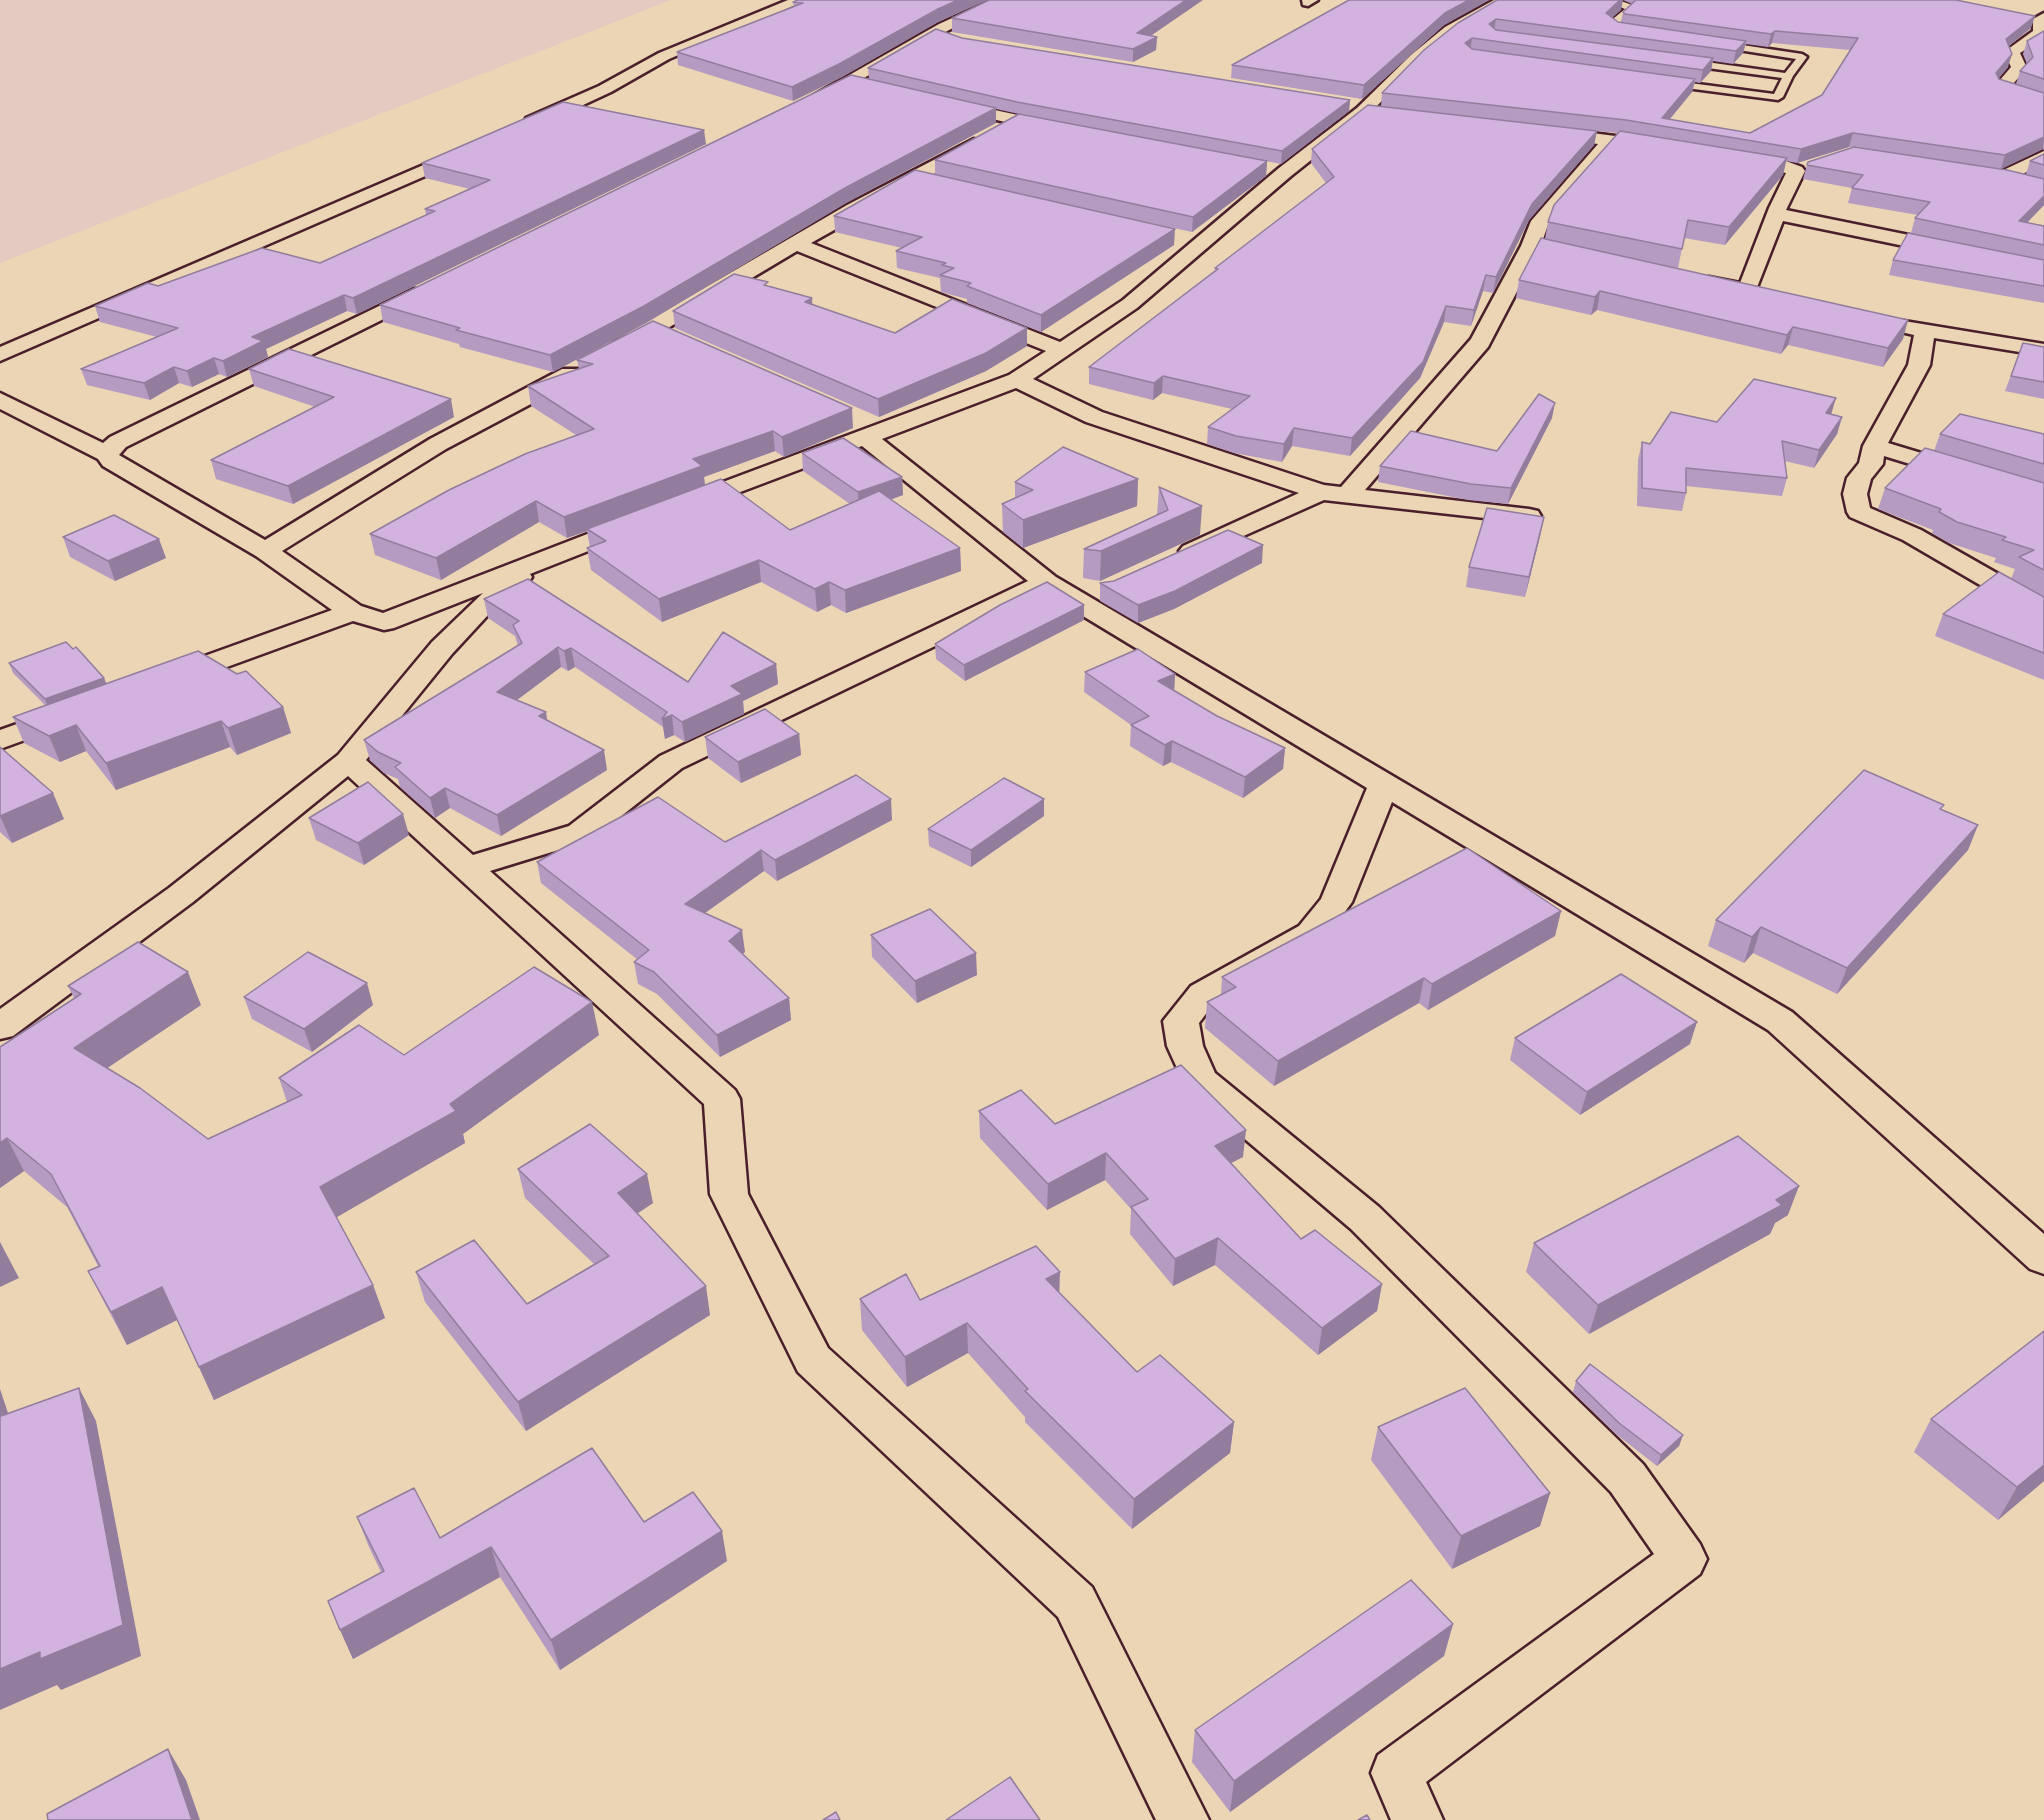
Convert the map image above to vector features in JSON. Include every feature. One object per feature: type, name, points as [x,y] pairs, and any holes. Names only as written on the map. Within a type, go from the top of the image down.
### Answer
[{"type":"street","points":[[520,127],[605,89],[664,56],[800,0]]},
{"type":"street","points":[[799,107],[849,82],[935,33],[1004,0]]},
{"type":"street","points":[[675,508],[870,429],[1017,380],[1130,304],[1285,172],[1372,111],[1416,58],[1450,30],[1504,0]]},
{"type":"street","points":[[2044,16],[2040,19],[2041,33],[2012,52],[2019,68],[2002,87],[2044,101]]},
{"type":"street","points":[[935,33],[957,40]]},
{"type":"street","points":[[849,82],[871,87]]},
{"type":"street","points":[[938,102],[1074,132]]},
{"type":"street","points":[[1344,103],[1372,111]]},
{"type":"street","points":[[266,551],[438,444],[654,328],[854,209],[1017,121]]},
{"type":"street","points":[[1537,131],[1676,149]]},
{"type":"street","points":[[1346,496],[1480,342],[1530,246],[1540,221],[1611,140]]},
{"type":"street","points":[[0,355],[478,146]]},
{"type":"street","points":[[1718,155],[1786,166],[1796,171],[1817,164]]},
{"type":"street","points":[[2003,177],[2044,156]]},
{"type":"street","points":[[1264,168],[1285,172]]},
{"type":"street","points":[[1747,291],[1796,171]]},
{"type":"street","points":[[1981,173],[2033,185]]},
{"type":"street","points":[[915,178],[938,183]]},
{"type":"street","points":[[1777,214],[1969,253]]},
{"type":"street","points":[[1180,238],[1201,243]]},
{"type":"street","points":[[796,244],[1062,350]]},
{"type":"street","points":[[1530,246],[1599,261]]},
{"type":"street","points":[[1690,279],[1770,296]]},
{"type":"street","points":[[106,454],[118,442],[441,284]]},
{"type":"street","points":[[1880,322],[1925,332],[2044,350]]},
{"type":"street","points":[[654,328],[676,338]]},
{"type":"street","points":[[1925,332],[1919,365],[1875,446],[1871,464],[1859,478],[1855,494],[1859,512],[1912,535],[2044,611]]},
{"type":"street","points":[[1017,380],[1094,417],[1321,492],[1529,516]]},
{"type":"street","points":[[0,400],[106,454],[111,461],[266,551],[352,612],[384,622],[653,517]]},
{"type":"street","points":[[870,429],[1047,583],[1780,1021],[2044,1258]]},
{"type":"street","points":[[1875,446],[2044,498]]},
{"type":"street","points":[[1168,561],[1321,492]]},
{"type":"street","points":[[0,1027],[181,895],[349,761],[442,648],[479,609],[541,559]]},
{"type":"street","points":[[469,867],[580,833],[670,762],[1047,583],[1103,591]]},
{"type":"street","points":[[144,687],[352,612]]},
{"type":"street","points":[[0,739],[89,707]]},
{"type":"street","points":[[349,761],[469,867],[722,1099],[729,1194],[813,1360],[1075,1602],[1183,1820]]},
{"type":"street","points":[[1384,783],[1336,902],[1311,934],[1203,994],[1181,1021],[1185,1046],[1200,1081],[1365,1218],[1627,1478],[1684,1559],[1396,1773],[1417,1820]]},
{"type":"lane","points":[[1609,0],[1632,8],[1611,25],[1614,28],[1643,34]]},
{"type":"lane","points":[[1655,82],[1771,98],[1778,97],[1788,76],[1802,57],[1702,42]]},
{"type":"lane","points":[[1670,60],[1788,76]]},
{"type":"shaded area","points":[[0,0],[671,0],[0,263]]},
{"type":"building","points":[[798,0],[958,0],[792,87],[677,52],[803,3],[793,2]]},
{"type":"building","points":[[989,0],[1186,0],[1137,33],[1157,37],[1133,49],[952,18]]},
{"type":"building","points":[[1349,0],[1469,0],[1445,13],[1364,85],[1232,65]]},
{"type":"building","points":[[1497,0],[1620,0],[1606,13],[1618,22],[1746,41],[1736,51],[1496,19],[1489,24],[1496,30],[1713,58],[1703,70],[1472,38],[1465,43],[1472,49],[1695,79],[1662,118],[1750,133],[1822,95],[1858,38],[1775,31],[1771,34],[1623,12],[1636,0],[1956,0],[2035,16],[2006,39],[2012,54],[1996,73],[1999,79],[2044,93],[2044,137],[2005,155],[1853,133],[1801,149],[1626,120],[1382,93],[1424,50],[1458,23]]},
{"type":"building","points":[[936,29],[962,38],[1350,100],[1282,151],[1017,102],[868,68]]},
{"type":"building","points":[[2044,31],[2044,79],[2020,71],[2033,57],[2027,41]]},
{"type":"building","points":[[851,75],[996,108],[845,188],[644,306],[550,355],[456,330],[460,328],[380,305]]},
{"type":"building","points":[[563,102],[704,130],[353,298],[344,295],[252,337],[263,341],[223,361],[214,358],[187,371],[174,367],[144,383],[81,369],[178,328],[95,306],[148,283],[158,286],[262,248],[320,263],[435,211],[425,209],[490,180],[422,163]]},
{"type":"building","points":[[1368,105],[1597,131],[1532,204],[1496,277],[1486,275],[1474,310],[1446,306],[1423,362],[1352,438],[1294,428],[1284,444],[1236,436],[1208,427],[1250,396],[1163,376],[1154,383],[1089,367],[1334,177],[1312,149]]},
{"type":"building","points":[[1019,114],[1267,161],[1193,217],[935,160]]},
{"type":"building","points":[[1620,131],[1787,158],[1729,227],[1688,220],[1682,249],[1548,222],[1554,205]]},
{"type":"building","points":[[1854,147],[2007,170],[2044,179],[2044,196],[2019,221],[2044,226],[2044,245],[1915,218],[1930,202],[1852,188],[1863,175],[1807,165],[1808,162]]},
{"type":"building","points":[[2044,154],[2044,165],[2030,161]]},
{"type":"building","points":[[915,170],[1175,229],[1041,315],[967,286],[971,283],[940,275],[954,268],[942,265],[946,263],[896,251],[922,237],[834,216]]},
{"type":"building","points":[[1908,233],[2044,260],[2044,286],[1893,260]]},
{"type":"building","points":[[1541,238],[1908,320],[1888,348],[1793,327],[1787,335],[1600,291],[1595,297],[1519,280]]},
{"type":"building","points":[[734,274],[768,282],[764,285],[812,298],[805,302],[895,333],[952,299],[1027,328],[986,353],[878,399],[673,311]]},
{"type":"building","points":[[653,321],[852,408],[782,437],[773,431],[693,459],[702,466],[564,517],[536,501],[436,558],[370,534],[449,490],[525,454],[594,429],[528,386],[593,364],[577,360]]},
{"type":"building","points":[[2023,343],[2044,347],[2044,382],[2011,376]]},
{"type":"building","points":[[289,349],[451,399],[288,486],[211,460],[334,397],[249,369]]},
{"type":"building","points":[[1754,379],[1836,398],[1826,413],[1842,417],[1819,450],[1782,441],[1787,478],[1686,468],[1686,493],[1642,488],[1642,442],[1650,444],[1671,412],[1717,422]]},
{"type":"building","points":[[1539,394],[1555,403],[1511,488],[1471,484],[1380,466],[1411,431],[1497,451]]},
{"type":"building","points":[[1960,414],[2044,434],[2044,464],[1940,434]]},
{"type":"building","points":[[843,438],[902,477],[858,492],[802,453]]},
{"type":"building","points":[[1063,447],[1138,479],[1023,520],[1002,504],[1033,490],[1015,482]]},
{"type":"building","points":[[1925,448],[2044,483],[2044,570],[2019,557],[2034,550],[2002,540],[2006,537],[1957,522],[1939,512],[1941,509],[1885,488]]},
{"type":"building","points":[[721,479],[790,530],[879,491],[960,548],[845,590],[829,582],[815,589],[759,560],[659,599],[587,548],[606,541],[587,529]]},
{"type":"building","points":[[1159,487],[1202,506],[1101,551],[1084,549],[1168,510]]},
{"type":"building","points":[[1487,508],[1544,517],[1529,577],[1469,567]]},
{"type":"building","points":[[114,515],[159,539],[108,561],[63,537]]},
{"type":"building","points":[[1228,530],[1263,545],[1175,591],[1138,605],[1100,583],[1114,581]]},
{"type":"building","points":[[1999,572],[2044,597],[2044,653],[1943,614]]},
{"type":"building","points":[[528,579],[688,682],[723,632],[776,664],[731,686],[742,694],[682,722],[672,715],[662,719],[667,712],[571,648],[564,651],[558,647],[497,692],[546,712],[539,716],[604,750],[497,815],[445,788],[430,798],[395,767],[401,763],[378,752],[364,740],[522,643],[513,625],[519,621],[484,599]]},
{"type":"building","points":[[1047,582],[1084,605],[964,665],[935,644],[1000,605]]},
{"type":"building","points":[[66,642],[73,649],[76,647],[104,678],[45,699],[9,663]]},
{"type":"building","points":[[1138,649],[1175,674],[1158,681],[1217,716],[1285,748],[1245,777],[1172,741],[1165,745],[1131,725],[1149,716],[1085,672]]},
{"type":"building","points":[[198,651],[237,674],[246,671],[283,707],[228,728],[221,721],[106,763],[76,725],[49,736],[13,717]]},
{"type":"building","points":[[765,709],[799,734],[738,762],[705,737]]},
{"type":"building","points":[[0,747],[53,793],[0,816]]},
{"type":"building","points":[[1864,770],[1944,805],[1940,809],[1978,825],[1847,968],[1761,927],[1752,937],[1716,920]]},
{"type":"building","points":[[856,775],[891,799],[775,860],[761,850],[685,904],[742,930],[729,941],[789,998],[717,1035],[654,972],[634,962],[649,950],[537,862],[658,797],[725,842]]},
{"type":"building","points":[[1004,778],[1044,799],[971,850],[928,829]]},
{"type":"building","points":[[368,782],[403,814],[358,843],[309,818]]},
{"type":"building","points":[[1467,848],[1561,911],[1432,984],[1424,978],[1278,1061],[1207,1002],[1236,987],[1222,977]]},
{"type":"building","points":[[930,909],[976,953],[915,981],[871,935]]},
{"type":"building","points":[[138,942],[188,972],[74,1048],[140,1088],[208,1139],[302,1095],[279,1078],[359,1025],[404,1055],[534,967],[592,1002],[450,1104],[456,1111],[320,1187],[373,1285],[199,1367],[162,1287],[111,1312],[88,1271],[100,1266],[51,1174],[7,1138],[0,1143],[0,1047],[81,994],[68,986]]},
{"type":"building","points":[[308,952],[367,983],[304,1029],[244,997]]},
{"type":"building","points":[[1621,974],[1697,1022],[1587,1092],[1515,1038]]},
{"type":"building","points":[[1181,1065],[1246,1130],[1215,1146],[1301,1239],[1315,1230],[1382,1284],[1322,1328],[1218,1238],[1175,1259],[1131,1207],[1148,1199],[1106,1153],[1048,1184],[979,1111],[1021,1090],[1055,1124]]},
{"type":"building","points":[[590,1124],[647,1174],[618,1193],[706,1286],[518,1402],[416,1272],[474,1240],[527,1304],[609,1256],[518,1169]]},
{"type":"building","points":[[1738,1136],[1799,1186],[1776,1200],[1782,1205],[1598,1305],[1534,1243]]},
{"type":"building","points":[[1036,1246],[1060,1272],[1046,1279],[1137,1372],[1160,1355],[1234,1422],[1134,1499],[1025,1391],[1028,1389],[967,1323],[905,1357],[860,1299],[906,1274],[920,1300]]},
{"type":"building","points":[[2044,1331],[2044,1465],[2017,1487],[1931,1419]]},
{"type":"building","points":[[1590,1364],[1683,1435],[1661,1455],[1619,1423],[1576,1381]]},
{"type":"building","points":[[79,1388],[123,1625],[40,1659],[40,1652],[0,1669],[0,1414],[1,1416]]},
{"type":"building","points":[[1465,1388],[1550,1493],[1461,1536],[1378,1427]]},
{"type":"building","points":[[592,1448],[644,1522],[693,1492],[722,1531],[551,1640],[491,1547],[340,1630],[328,1601],[384,1571],[357,1517],[414,1488],[440,1538]]},
{"type":"building","points":[[1411,1580],[1453,1624],[1234,1781],[1195,1730]]},
{"type":"building","points":[[168,1749],[192,1820],[48,1820],[47,1814]]},
{"type":"building","points":[[1010,1777],[1040,1820],[946,1820]]},
{"type":"building","points":[[836,1812],[840,1820],[823,1820]]},
{"type":"building","points":[[1367,1815],[1370,1820],[1358,1820]]}]
